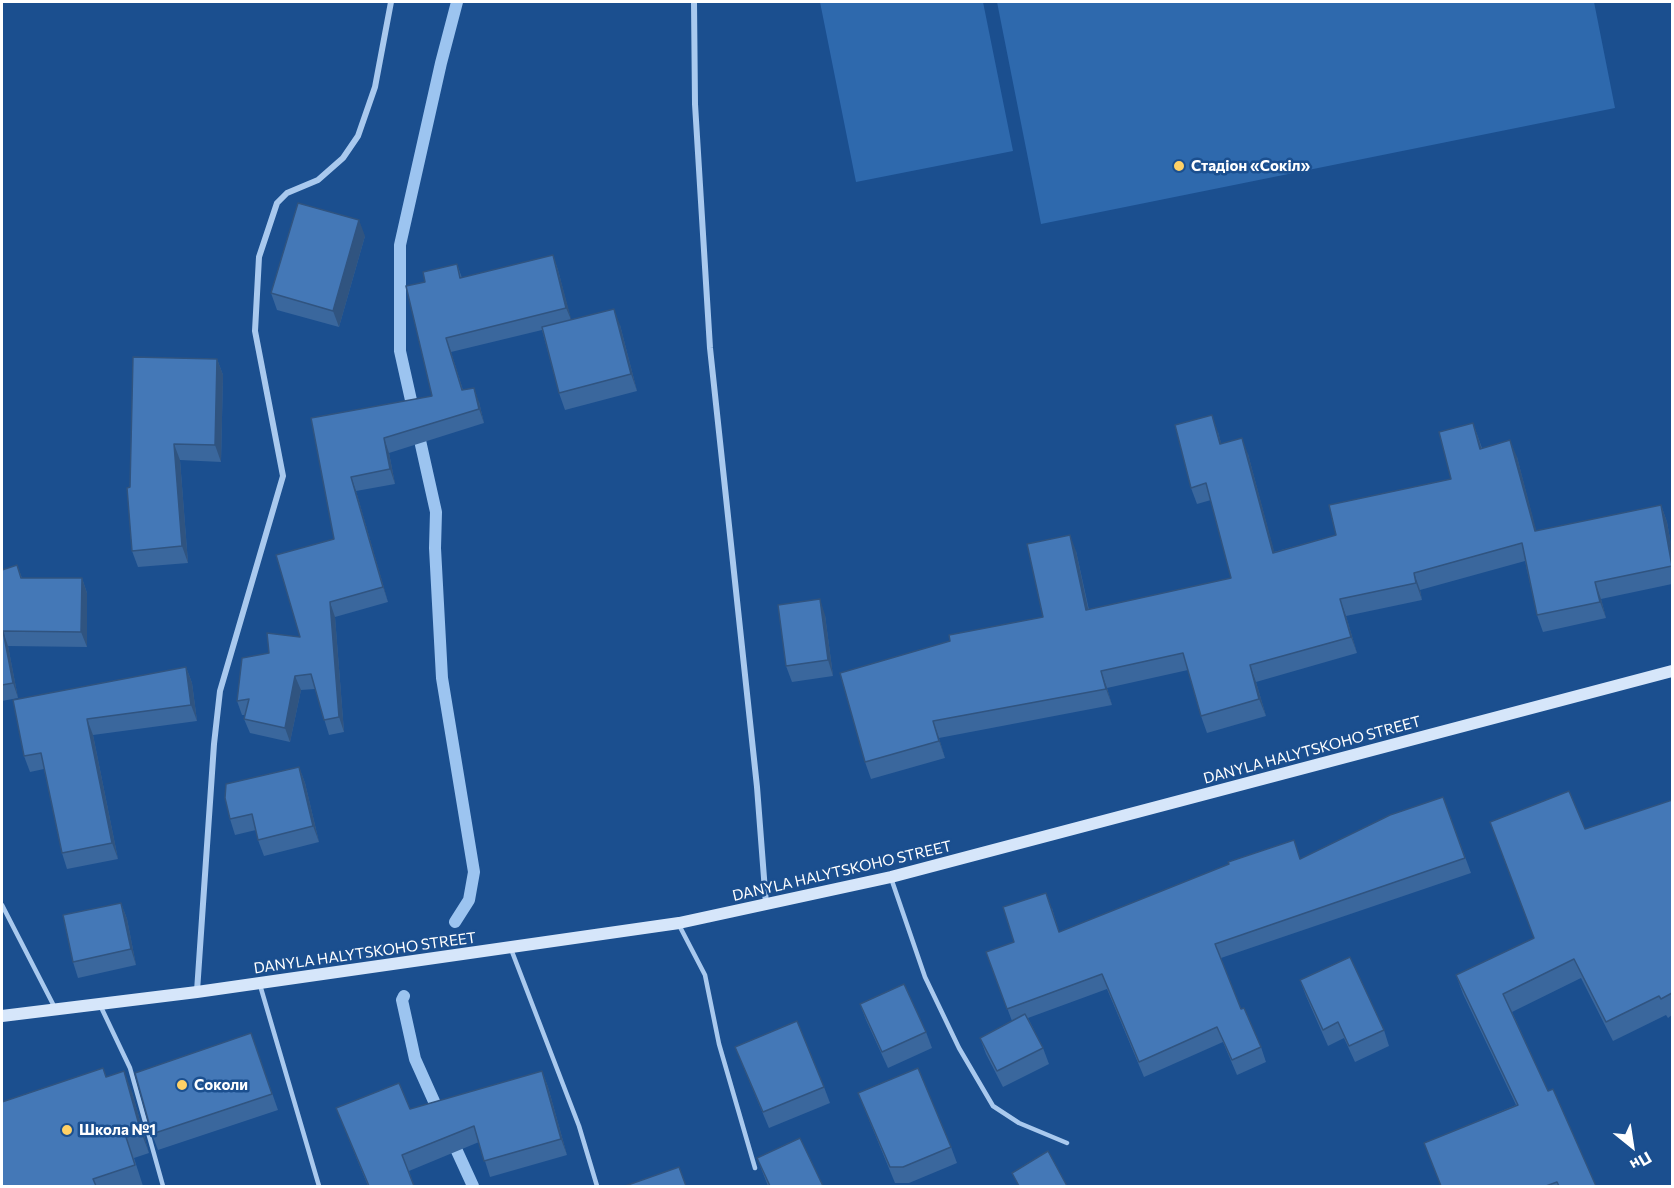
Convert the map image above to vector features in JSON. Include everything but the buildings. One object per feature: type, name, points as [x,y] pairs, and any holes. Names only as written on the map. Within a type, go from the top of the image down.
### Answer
[{"type":"street","points":[[197,992],[214,744],[220,691],[283,476],[255,331],[259,257],[277,202],[287,193],[318,180],[343,158],[358,136],[375,87],[391,2]]},
{"type":"street","points":[[694,2],[695,104],[710,348],[757,787],[766,904]]},
{"type":"street","name":"DANYLA HALYTSKOHO STREET","points":[[2,1016],[197,992],[679,923],[891,877],[1672,671]]},
{"type":"lane","points":[[891,877],[911,939],[930,986],[960,1048],[993,1106],[1019,1123],[1067,1143]]},
{"type":"lane","points":[[2,905],[57,1010]]},
{"type":"lane","points":[[679,923],[705,975],[719,1044],[755,1168]]},
{"type":"lane","points":[[511,948],[579,1126],[597,1186]]},
{"type":"lane","points":[[259,982],[320,1186]]},
{"type":"lane","points":[[100,1005],[130,1068],[163,1186]]},
{"type":"shaded area","points":[[820,2],[983,2],[1013,151],[856,182]]},
{"type":"shaded area","name":"Стадіон «Сокіл»","points":[[997,2],[1594,2],[1615,108],[1041,224]]},
{"type":"waterway","points":[[455,922],[469,900],[474,872],[442,678],[435,548],[436,512],[400,351],[400,245],[457,2]]},
{"type":"waterway","points":[[404,996],[402,1000],[415,1059],[441,1117]]},
{"type":"waterway","points":[[451,1138],[473,1186]]},
{"type":"place","name":"Стадіон «Сокіл»","points":[[1179,166]]},
{"type":"place","name":"Соколи","points":[[182,1085]]},
{"type":"place","name":"Школа №1","points":[[67,1130]]}]
